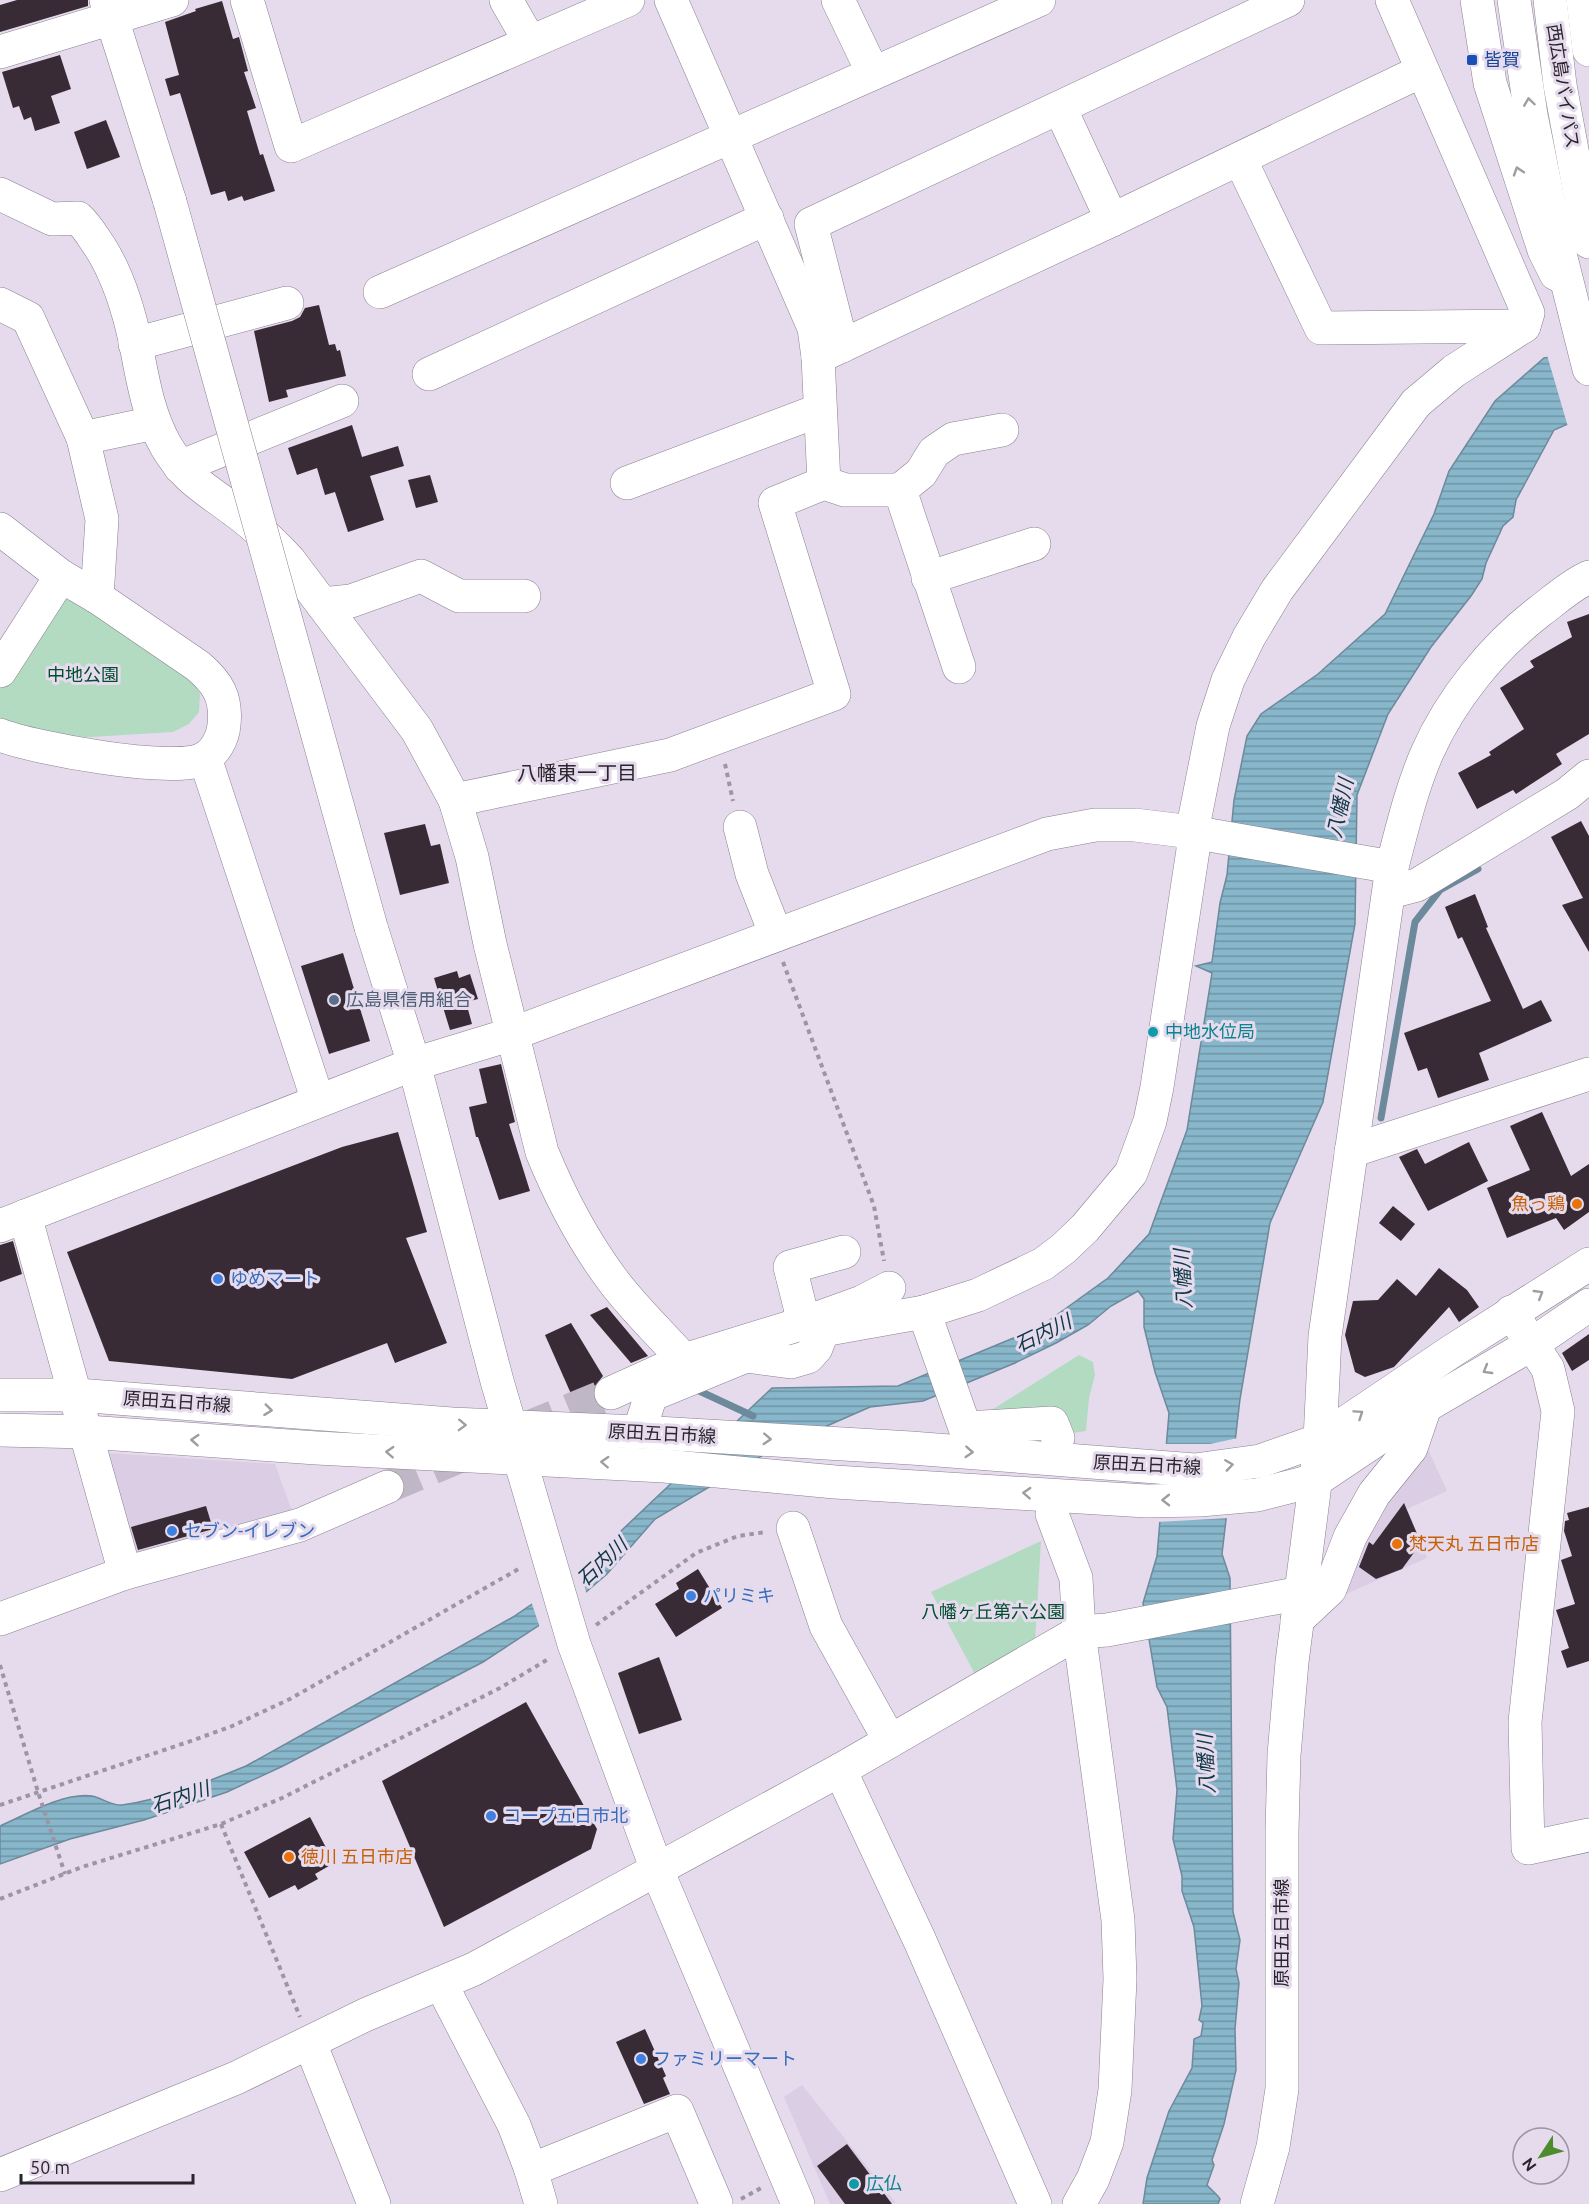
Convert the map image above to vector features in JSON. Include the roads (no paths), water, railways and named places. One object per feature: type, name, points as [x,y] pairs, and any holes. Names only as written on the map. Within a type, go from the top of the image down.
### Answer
[{"type":"main road","points":[[0,52],[109,10],[172,0]]},
{"type":"main road","points":[[247,0],[291,146],[628,0]]},
{"type":"main road","points":[[506,0],[530,42]]},
{"type":"main road","points":[[671,0],[814,328],[830,351]]},
{"type":"main road","points":[[838,0],[873,73]]},
{"type":"main road","points":[[824,483],[820,410],[830,351],[811,224],[1288,0]]},
{"type":"main road","points":[[814,1327],[927,1321],[1043,1264],[1085,1228],[1131,1173],[1150,1120],[1157,1087],[1193,850],[1200,833],[1213,726],[1228,681],[1249,637],[1277,590],[1416,403],[1454,371],[1524,326],[1528,313],[1392,0]]},
{"type":"main road","points":[[1477,0],[1490,83],[1544,250],[1574,315]]},
{"type":"main road","points":[[1514,0],[1531,115],[1574,315],[1589,369]]},
{"type":"main road","name":"西広島バイパス","points":[[1550,0],[1560,85],[1589,242]]},
{"type":"main road","name":"西広島バイパス","points":[[1583,0],[1589,50]]},
{"type":"main road","points":[[380,292],[873,73],[1022,3]]},
{"type":"main road","points":[[109,10],[170,202],[371,927],[414,1064],[520,1458],[538,1558],[572,1637],[657,1870],[798,2204]]},
{"type":"main road","points":[[830,351],[1112,220],[1411,76]]},
{"type":"main road","points":[[1060,108],[1112,220]]},
{"type":"main road","points":[[1240,159],[1321,328],[1524,326]]},
{"type":"main road","points":[[0,194],[52,219],[78,218],[85,224],[106,258],[121,290],[145,396],[145,425],[202,489],[234,509],[266,535],[289,560],[417,730],[454,800],[471,857],[490,944],[506,1035],[542,1152],[554,1181],[590,1246],[611,1279],[679,1372]]},
{"type":"main road","points":[[429,374],[767,218]]},
{"type":"main road","points":[[135,344],[287,303]]},
{"type":"main road","points":[[0,304],[28,318],[83,438],[102,519],[97,597]]},
{"type":"main road","points":[[180,467],[342,401]]},
{"type":"main road","points":[[627,483],[820,410]]},
{"type":"main road","points":[[83,438],[145,425]]},
{"type":"main road","points":[[454,800],[670,756],[834,694],[775,503],[824,483],[845,490],[900,490],[921,473],[934,452],[953,439],[1002,430]]},
{"type":"main road","points":[[900,490],[959,666]]},
{"type":"main road","points":[[0,529],[61,576],[97,597],[198,666],[212,678],[226,710],[224,730],[218,745],[205,758],[192,763],[104,758],[0,735]]},
{"type":"main road","points":[[928,578],[1034,544]]},
{"type":"main road","points":[[0,671],[61,576]]},
{"type":"main road","points":[[322,604],[351,601],[421,576],[459,596],[525,596]]},
{"type":"main road","points":[[1320,1440],[1325,1336],[1386,874],[1408,804],[1428,752],[1461,692],[1491,656],[1525,623],[1578,582],[1589,577]]},
{"type":"main road","points":[[205,758],[318,1101]]},
{"type":"main road","points":[[125,1573],[76,1395],[13,1221],[414,1064],[778,946],[1047,834],[1095,825],[1135,825],[1200,833],[1386,874],[1416,885],[1567,795],[1589,776]]},
{"type":"main road","points":[[740,827],[752,874],[778,946]]},
{"type":"main road","points":[[1351,1151],[1589,1074]]},
{"type":"main road","points":[[814,1327],[790,1267],[844,1252]]},
{"type":"main road","name":"原田五日市線","points":[[0,1395],[76,1395],[441,1424],[639,1432],[911,1448],[1195,1470],[1260,1461],[1320,1440],[1511,1312],[1589,1264]]},
{"type":"main road","points":[[610,1393],[814,1327],[842,1310],[889,1288]]},
{"type":"main road","name":"原田五日市線","points":[[0,1430],[87,1432],[306,1447],[664,1466],[835,1482],[1146,1500],[1200,1500],[1266,1493],[1316,1480],[1425,1407],[1532,1344],[1589,1305]]},
{"type":"main road","points":[[1511,1312],[1548,1369],[1558,1411],[1525,1722],[1528,1848],[1589,1835]]},
{"type":"main road","points":[[927,1321],[965,1428],[1053,1423],[1058,1438]]},
{"type":"main road","points":[[639,1432],[651,1395],[679,1372]]},
{"type":"main road","points":[[0,2175],[236,2078],[365,2015],[474,1969],[1093,1631],[1293,1603],[1330,1589],[1350,1537],[1374,1494],[1411,1448],[1425,1407]]},
{"type":"main road","name":"原田五日市線","points":[[1257,2204],[1274,2147],[1282,2089],[1284,1755],[1292,1662],[1293,1603],[1316,1480],[1320,1440]]},
{"type":"main road","points":[[0,1619],[125,1573],[300,1525],[387,1487]]},
{"type":"main road","points":[[1052,1514],[1093,1631],[1118,1920],[1120,1979],[1115,2090],[1107,2142],[1093,2179],[1079,2204]]},
{"type":"main road","points":[[793,1528],[826,1626],[890,1741]]},
{"type":"main road","points":[[840,1770],[925,1951],[1035,2204]]},
{"type":"main road","points":[[441,1984],[514,2126],[542,2204]]},
{"type":"main road","points":[[310,2043],[374,2204]]},
{"type":"main road","points":[[531,2170],[677,2111],[715,2204]]},
{"type":"water","points":[[1589,352],[1588,415],[1554,430],[1516,500],[1513,517],[1503,526],[1486,563],[1482,579],[1431,647],[1388,714],[1357,795],[1355,924],[1323,1102],[1270,1223],[1240,1399],[1222,1554],[1230,1578],[1233,1912],[1240,1940],[1236,1969],[1239,1983],[1235,2029],[1236,2070],[1224,2124],[1212,2160],[1214,2165],[1207,2185],[1220,2199],[1218,2204],[1143,2204],[1147,2178],[1169,2111],[1192,2068],[1194,2039],[1201,2036],[1203,2023],[1199,2020],[1202,2006],[1194,1927],[1182,1891],[1182,1876],[1173,1839],[1177,1790],[1167,1707],[1157,1687],[1143,1603],[1157,1556],[1169,1413],[1155,1372],[1144,1327],[1144,1299],[1138,1291],[1111,1306],[1088,1325],[1015,1363],[923,1401],[870,1407],[772,1450],[655,1519],[607,1574],[572,1604],[483,1662],[283,1766],[227,1792],[144,1820],[70,1839],[0,1864],[0,1826],[45,1805],[69,1797],[92,1796],[122,1805],[170,1794],[246,1766],[513,1617],[592,1563],[622,1530],[772,1388],[898,1386],[1040,1327],[1108,1278],[1149,1234],[1187,1130],[1212,973],[1196,966],[1212,962],[1220,903],[1227,875],[1234,800],[1247,736],[1261,714],[1318,674],[1385,614],[1434,514],[1449,471],[1495,401],[1544,358]]},
{"type":"waterway","points":[[1381,1118],[1415,922],[1440,890],[1478,869]]},
{"type":"waterway","points":[[695,1389],[753,1416]]},
{"type":"tunnel","points":[[524,1429],[611,1393]]},
{"type":"tunnel","points":[[387,1487],[468,1453]]},
{"type":"place","name":"皆賀","points":[[1472,60]]},
{"type":"place","name":"広島県信用組合","points":[[334,1000]]},
{"type":"place","name":"中地水位局","points":[[1153,1032]]},
{"type":"place","name":"魚っ鶏","points":[[1577,1204]]},
{"type":"place","name":"ゆめマート","points":[[218,1279]]},
{"type":"place","name":"セブン-イレブン","points":[[172,1531]]},
{"type":"place","name":"梵天丸 五日市店","points":[[1397,1544]]},
{"type":"place","name":"パリミキ","points":[[691,1596]]},
{"type":"place","name":"コープ五日市北","points":[[491,1816]]},
{"type":"place","name":"徳川 五日市店","points":[[289,1857]]},
{"type":"place","name":"ファミリーマート","points":[[641,2059]]},
{"type":"place","name":"広仏","points":[[854,2184]]},
{"type":"district","name":"八幡東一丁目","points":[[577,773]]},
{"type":"park label","name":"中地公園","points":[[83,675]]},
{"type":"park label","name":"八幡ヶ丘第六公園","points":[[993,1612]]},
{"type":"water label","name":"八幡川","points":[[1340,808]]},
{"type":"water label","name":"八幡川","points":[[1183,1279]]},
{"type":"water label","name":"石内川","points":[[1043,1333]]},
{"type":"water label","name":"石内川","points":[[602,1562]]},
{"type":"water label","name":"八幡川","points":[[1206,1764]]},
{"type":"water label","name":"石内川","points":[[180,1797]]}]
